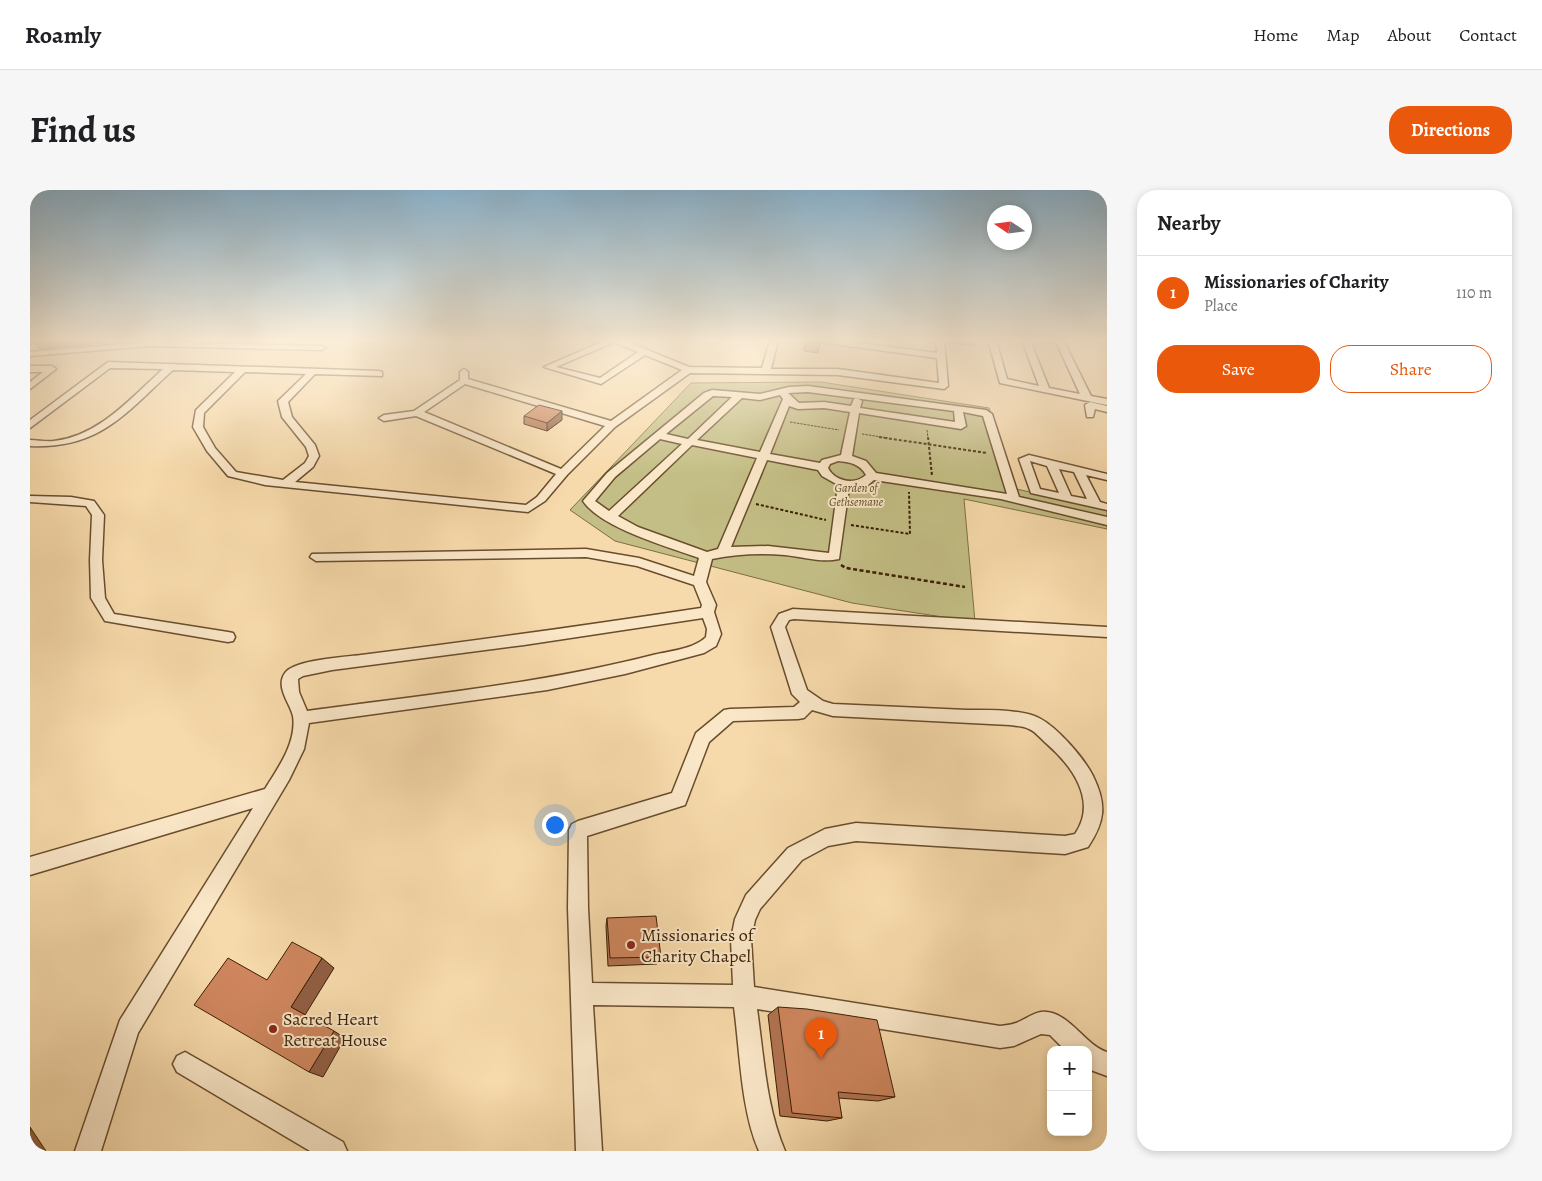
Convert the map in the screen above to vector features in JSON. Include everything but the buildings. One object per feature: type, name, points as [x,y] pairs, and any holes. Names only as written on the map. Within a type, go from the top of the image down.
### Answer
[{"type":"street","points":[[30,426],[83,385]]},
{"type":"street","points":[[30,443],[53,444],[83,437],[105,426],[151,385]]},
{"type":"street","points":[[227,385],[199,412],[198,427],[211,449],[232,474],[264,482],[528,509],[541,499],[563,473],[612,425],[667,385]]},
{"type":"street","points":[[285,484],[309,464],[314,456],[311,447],[287,417],[283,401],[300,385]]},
{"type":"street","points":[[384,418],[417,413],[453,385]]},
{"type":"street","points":[[491,385],[612,425]]},
{"type":"street","points":[[1023,385],[1106,403]]},
{"type":"street","points":[[1043,385],[1045,389]]},
{"type":"street","points":[[1081,385],[1087,398]]},
{"type":"street","points":[[844,483],[836,554],[833,557],[774,550],[723,552],[706,556],[634,530],[590,505],[590,498],[611,475],[709,394],[760,397],[785,395],[808,389],[958,408],[987,414],[1001,456],[1009,497]]},
{"type":"street","points":[[785,395],[793,404],[798,406],[824,405],[961,426],[958,408]]},
{"type":"street","points":[[723,552],[779,420],[785,395]]},
{"type":"street","points":[[846,458],[858,395]]},
{"type":"street","points":[[610,516],[739,396]]},
{"type":"street","points":[[1090,415],[1090,405],[1106,403]]},
{"type":"street","points":[[417,413],[563,473]]},
{"type":"street","points":[[658,436],[822,467],[828,476],[844,483],[862,484],[872,476]]},
{"type":"street","points":[[822,467],[824,462],[829,459],[846,458],[864,464],[870,470],[872,476]]},
{"type":"street","points":[[1101,506],[1035,490],[1024,459],[1107,477]]},
{"type":"street","points":[[1052,464],[1067,499]]},
{"type":"street","points":[[1078,470],[1101,506]]},
{"type":"street","points":[[872,476],[1009,497],[1107,521]]},
{"type":"street","points":[[1009,497],[1028,497],[1107,514]]},
{"type":"street","points":[[30,499],[71,500],[90,503],[98,516],[96,560],[98,598],[110,618],[228,637]]},
{"type":"street","points":[[316,557],[586,553],[638,562],[699,582]]},
{"type":"street","points":[[301,718],[547,684],[625,668],[699,649],[708,645],[714,638],[714,628],[707,612],[709,605],[699,582],[706,556]]},
{"type":"street","points":[[88,1151],[128,1028],[271,795],[299,742],[301,718],[288,683],[291,676],[299,671],[332,664],[524,640],[707,612]]},
{"type":"street","points":[[772,1151],[765,1136],[758,1103],[744,996],[741,939],[745,919],[753,902],[795,854],[825,838],[856,832],[1064,845],[1081,841],[1090,828],[1094,811],[1092,793],[1078,766],[1062,747],[1034,723],[1010,718],[833,710],[818,706],[800,694],[778,627],[784,617],[793,614],[1107,632]]},
{"type":"street","points":[[588,1151],[578,908],[578,830],[679,799],[702,738],[730,715],[798,713],[812,702]]},
{"type":"street","points":[[30,866],[271,795]]},
{"type":"street","points":[[581,994],[744,996],[1000,1037],[1014,1035],[1041,1023],[1057,1027],[1078,1046]]},
{"type":"street","points":[[1092,1058],[1107,1064]]},
{"type":"street","points":[[185,1064],[334,1151]]},
{"type":"path","points":[[779,420],[1001,456]]},
{"type":"path","points":[[926,421],[933,485]]},
{"type":"path","points":[[833,557],[846,568],[965,587]]},
{"type":"green space","name":"Garden of Gethsemane","points":[[689,385],[839,385],[989,408],[1016,489],[1107,508],[1107,529],[964,499],[975,622],[852,603],[615,541],[570,510]]},
{"type":"place","name":"Missionaries of Charity Chapel","points":[[631,945]]},
{"type":"place","name":"Sacred Heart Retreat House","points":[[273,1029]]},
{"type":"place","name":"Missionaries of Charity","points":[[821,1059]]}]
